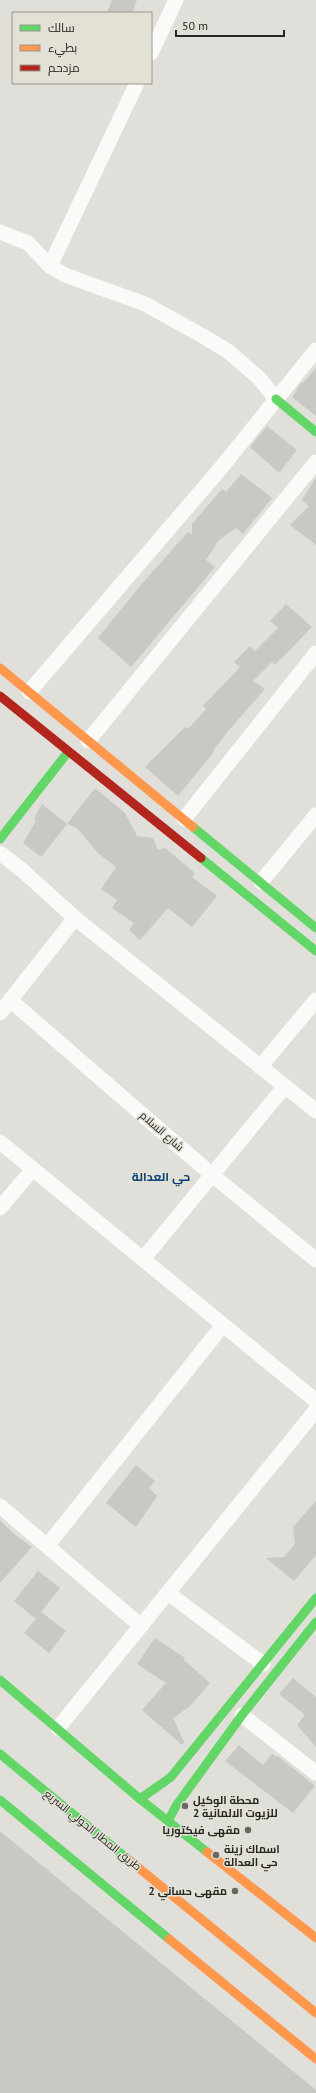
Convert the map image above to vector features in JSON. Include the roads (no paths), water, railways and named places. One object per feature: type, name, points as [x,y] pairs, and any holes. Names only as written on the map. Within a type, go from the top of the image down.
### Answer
[{"type":"main road","points":[[276,399],[316,432]]},
{"type":"main road","points":[[0,668],[316,928]]},
{"type":"main road","points":[[0,696],[316,951]]},
{"type":"main road","points":[[0,839],[68,752]]},
{"type":"main road","points":[[172,836],[184,819]]},
{"type":"main road","points":[[140,1799],[171,1777],[316,1598]]},
{"type":"main road","points":[[168,1821],[188,1789],[242,1714],[295,1648],[315,1626]]},
{"type":"main road","points":[[284,1638],[295,1648]]},
{"type":"main road","points":[[0,1680],[140,1799],[316,1938]]},
{"type":"main road","name":"طريق المطار الحولي السريع","points":[[0,1754],[316,2013]]},
{"type":"main road","points":[[171,1777],[177,1787],[188,1789]]},
{"type":"main road","points":[[0,1800],[316,2058]]},
{"type":"main road","points":[[118,1851],[118,1864]]},
{"type":"main road","points":[[96,1879],[110,1875]]},
{"type":"main road","points":[[145,1885],[159,1884]]},
{"type":"main road","points":[[134,1895],[134,1910]]},
{"type":"street","points":[[152,51],[176,0]]},
{"type":"street","points":[[50,266],[137,84]]},
{"type":"street","points":[[0,232],[28,243],[50,266],[65,275],[144,304],[183,324],[229,352],[259,378],[276,399]]},
{"type":"street","points":[[30,692],[220,469],[316,350]]},
{"type":"street","points":[[88,741],[316,462]]},
{"type":"street","points":[[184,819],[316,653]]},
{"type":"street","points":[[261,882],[316,815]]},
{"type":"street","points":[[0,853],[23,871],[75,918],[260,1067],[316,1110]]},
{"type":"street","points":[[0,1013],[75,918]]},
{"type":"street","name":"شارع السلام","points":[[10,1000],[211,1174],[316,1260]]},
{"type":"street","points":[[260,1067],[316,1000]]},
{"type":"street","points":[[143,1259],[284,1086]]},
{"type":"street","points":[[0,1142],[316,1401]]},
{"type":"street","points":[[0,1208],[33,1169]]},
{"type":"street","points":[[47,1546],[223,1325]]},
{"type":"street","points":[[58,1728],[316,1410]]},
{"type":"street","points":[[0,1506],[141,1626]]},
{"type":"street","points":[[168,1593],[263,1664]]},
{"type":"street","points":[[242,1714],[316,1773]]},
{"type":"place","name":"محطة الوكيل للزيوت الالمانية 2","points":[[185,1806]]},
{"type":"place","name":"مقهى فيكتوريا","points":[[248,1830]]},
{"type":"place","name":"اسماك زينة حي العدالة","points":[[216,1855]]},
{"type":"place","name":"مقهى حساني 2","points":[[235,1891]]},
{"type":"district","name":"حي العدالة","points":[[161,1176]]}]
